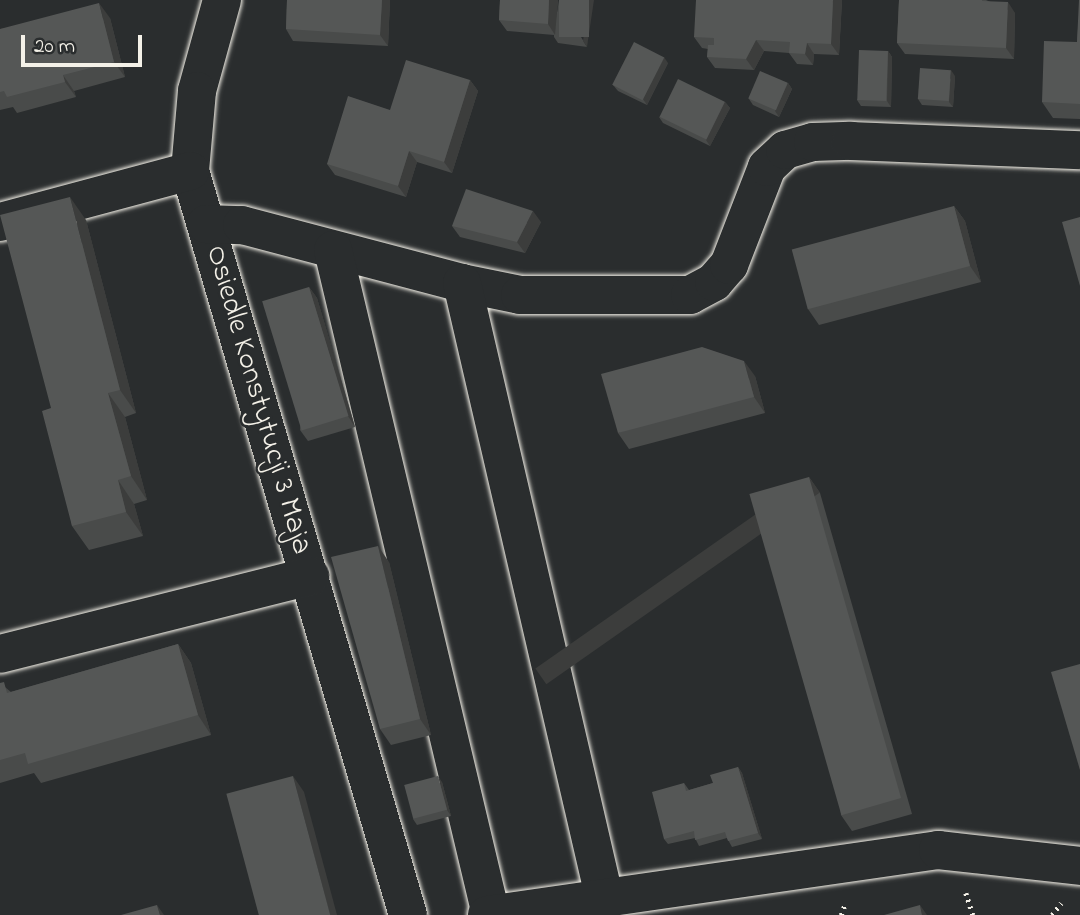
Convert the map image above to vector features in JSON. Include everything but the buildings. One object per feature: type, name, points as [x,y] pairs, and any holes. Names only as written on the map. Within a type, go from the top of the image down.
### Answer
[{"type":"street","name":"Osiedle Konstytucji 3 Maja","points":[[222,0],[197,91],[190,170],[408,915]]},
{"type":"street","name":"Osiedle Konstytucji 3 Maja","points":[[206,224],[242,225],[462,283],[520,295],[690,295],[714,282],[729,265],[767,167],[785,150],[813,142],[851,141],[1080,150]]},
{"type":"street","points":[[0,222],[190,170]]},
{"type":"street","points":[[332,250],[489,915],[604,896],[938,850],[1080,866]]},
{"type":"street","points":[[462,283],[604,896]]},
{"type":"street","name":"Osiedle Konstytucji 3 Maja","points":[[0,654],[310,576]]}]
